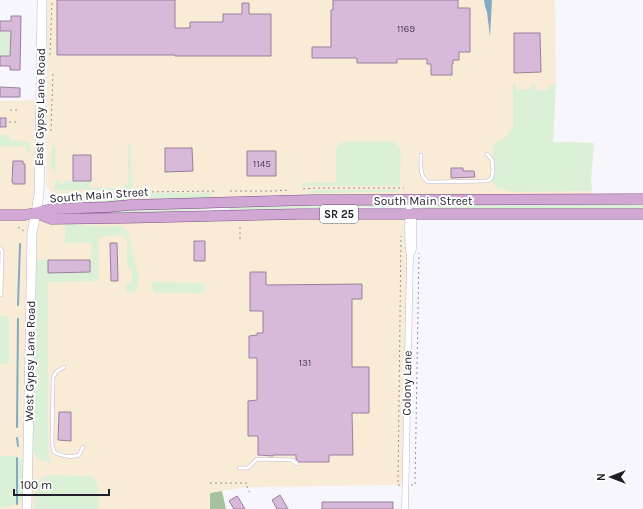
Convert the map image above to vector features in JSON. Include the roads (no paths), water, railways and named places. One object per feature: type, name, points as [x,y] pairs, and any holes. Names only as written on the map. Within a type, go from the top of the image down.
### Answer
[{"type":"main road","name":"East Gypsy Lane Road","points":[[36,213],[39,194],[40,163],[42,0]]},
{"type":"main road","name":"South Main Street","points":[[0,214],[25,215],[52,209],[130,205],[313,200],[643,199]]},
{"type":"main road","name":"South Main Street","points":[[36,213],[51,219],[294,214],[643,214]]},
{"type":"main road","name":"West Gypsy Lane Road","points":[[27,509],[32,232],[36,213]]},
{"type":"street","name":"Colony Lane","points":[[405,509],[410,256],[408,249],[408,227],[411,214],[409,200]]},
{"type":"lane","points":[[421,155],[422,175],[424,180],[428,182],[488,181],[492,176],[493,170],[492,160],[488,154]]},
{"type":"lane","points":[[0,248],[2,251],[1,296]]},
{"type":"lane","points":[[64,367],[56,372],[53,378],[52,444],[54,452],[62,456],[74,457],[79,455],[83,447]]},
{"type":"lane","points":[[239,468],[248,468],[257,459],[292,460],[297,464]]},
{"type":"water","points":[[484,0],[492,0],[490,37],[487,12]]},
{"type":"waterway","points":[[18,305],[20,244]]},
{"type":"waterway","points":[[17,427],[18,319]]},
{"type":"waterway","points":[[17,438],[18,446]]},
{"type":"waterway","points":[[17,458],[17,504]]}]
